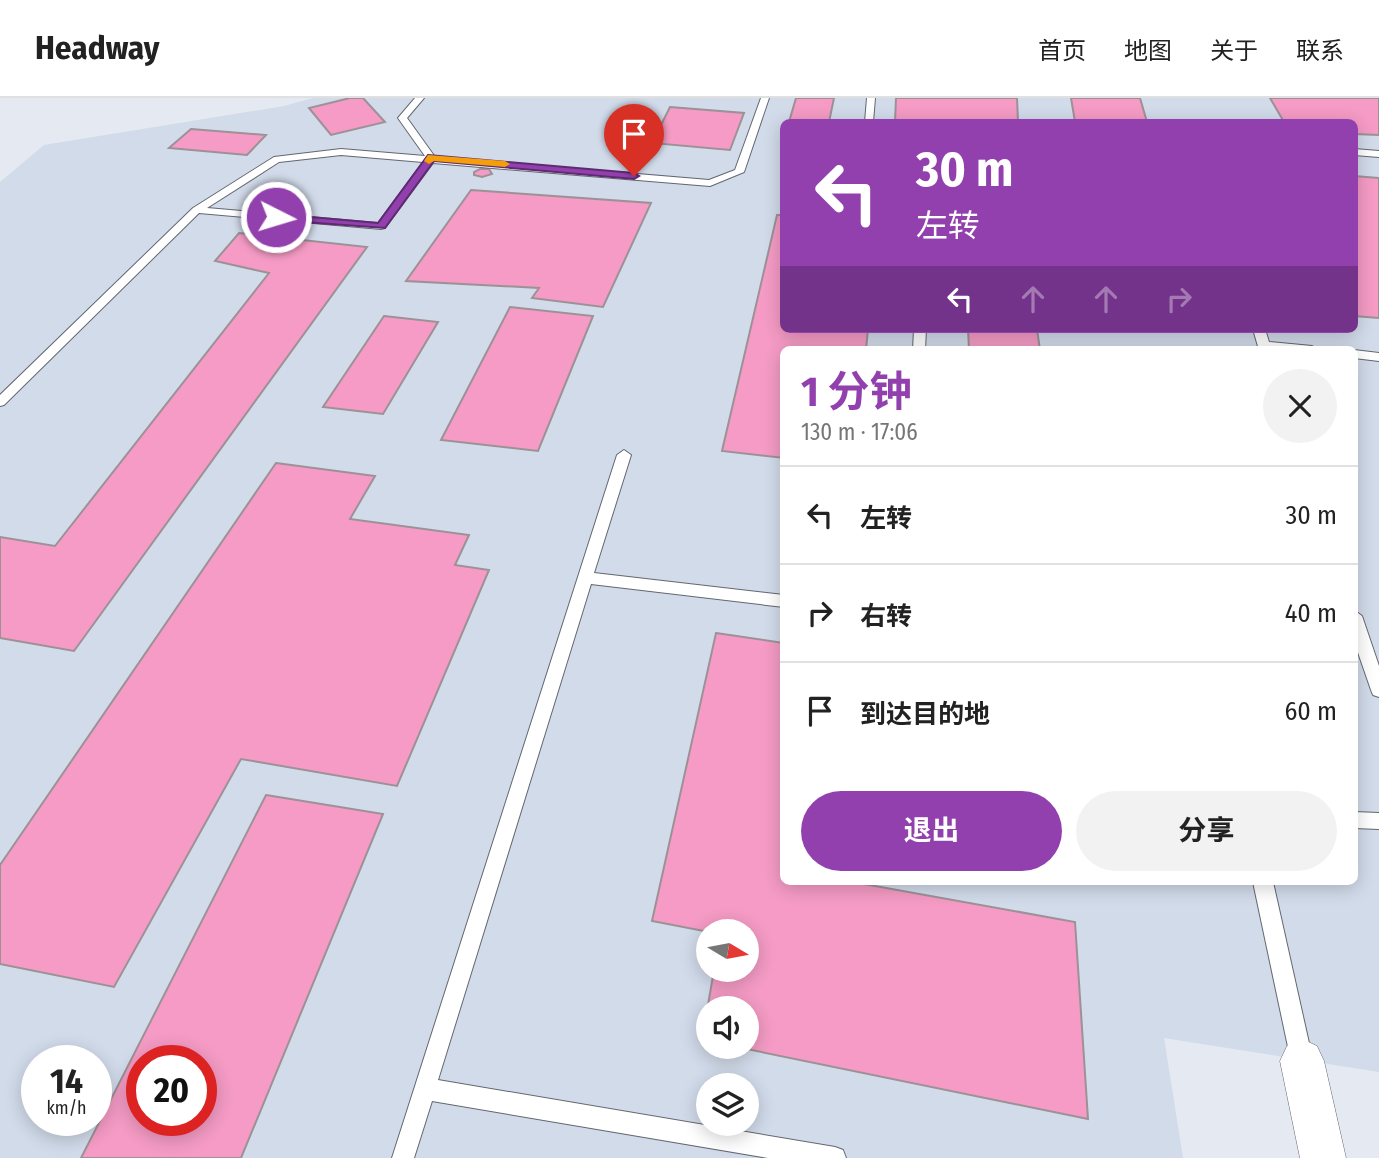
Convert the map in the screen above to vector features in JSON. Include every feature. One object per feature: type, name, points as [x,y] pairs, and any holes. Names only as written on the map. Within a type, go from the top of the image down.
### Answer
[{"type":"street","points":[[1302,1061],[1323,1158]]},
{"type":"lane","points":[[421,98],[402,118],[431,158]]},
{"type":"lane","points":[[0,402],[197,210],[277,159],[341,152],[710,183],[739,172],[765,98]]},
{"type":"lane","points":[[869,119],[872,98]]},
{"type":"lane","points":[[1358,152],[1379,154]]},
{"type":"lane","points":[[197,210],[381,226],[431,158]]},
{"type":"lane","points":[[1358,354],[1379,356]]},
{"type":"lane","points":[[403,1158],[624,455]]},
{"type":"lane","points":[[585,578],[780,601]]},
{"type":"lane","points":[[1358,628],[1379,690]]},
{"type":"lane","points":[[1358,820],[1379,821]]},
{"type":"lane","points":[[1264,885],[1302,1061]]},
{"type":"lane","points":[[425,1089],[835,1158]]},
{"type":"shaded area","points":[[313,98],[1379,98],[1379,1072],[1164,1038],[1183,1158],[0,1158],[0,182],[44,145],[284,106]]},
{"type":"building","points":[[350,98],[363,98],[385,122],[331,135],[309,108]]},
{"type":"building","points":[[796,98],[834,98],[830,119],[790,119]]},
{"type":"building","points":[[896,98],[1017,98],[1018,119],[895,119]]},
{"type":"building","points":[[1071,98],[1140,98],[1146,119],[1074,119]]},
{"type":"building","points":[[1270,98],[1379,98],[1379,135],[1358,134],[1358,119],[1282,119]]},
{"type":"building","points":[[670,107],[744,113],[730,150],[652,143]]},
{"type":"building","points":[[191,129],[266,135],[247,155],[169,148]]},
{"type":"building","points":[[489,169],[492,174],[482,177],[474,175],[474,172]]},
{"type":"building","points":[[1358,176],[1379,178],[1379,318],[1358,316]]},
{"type":"building","points":[[471,190],[651,203],[603,307],[532,298],[539,288],[406,281]]},
{"type":"building","points":[[777,215],[780,215],[780,333],[868,333],[866,346],[780,346],[780,458],[722,451]]},
{"type":"building","points":[[239,233],[367,247],[74,651],[0,638],[0,537],[55,546],[269,273],[215,261]]},
{"type":"building","points":[[510,307],[593,316],[538,451],[441,440]]},
{"type":"building","points":[[384,316],[438,322],[383,414],[323,407]]},
{"type":"building","points":[[968,333],[1038,333],[1039,346],[969,346]]},
{"type":"building","points":[[276,463],[375,476],[350,519],[469,535],[455,565],[489,570],[397,786],[241,759],[114,987],[0,964],[0,865]]},
{"type":"building","points":[[716,633],[780,642],[780,885],[870,885],[1075,922],[1088,1119],[759,1052],[759,996],[710,996],[712,982],[760,982],[760,919],[696,919],[696,929],[652,921]]},
{"type":"building","points":[[266,795],[383,814],[241,1158],[81,1158],[92,1136],[112,1136],[112,1097],[126,1070],[126,1136],[217,1136],[217,1045],[139,1045]]},
{"type":"slow traffic","points":[[429,161],[431,158],[505,164]]},
{"type":"route","points":[[276,217],[381,226],[431,158],[634,176]]}]
